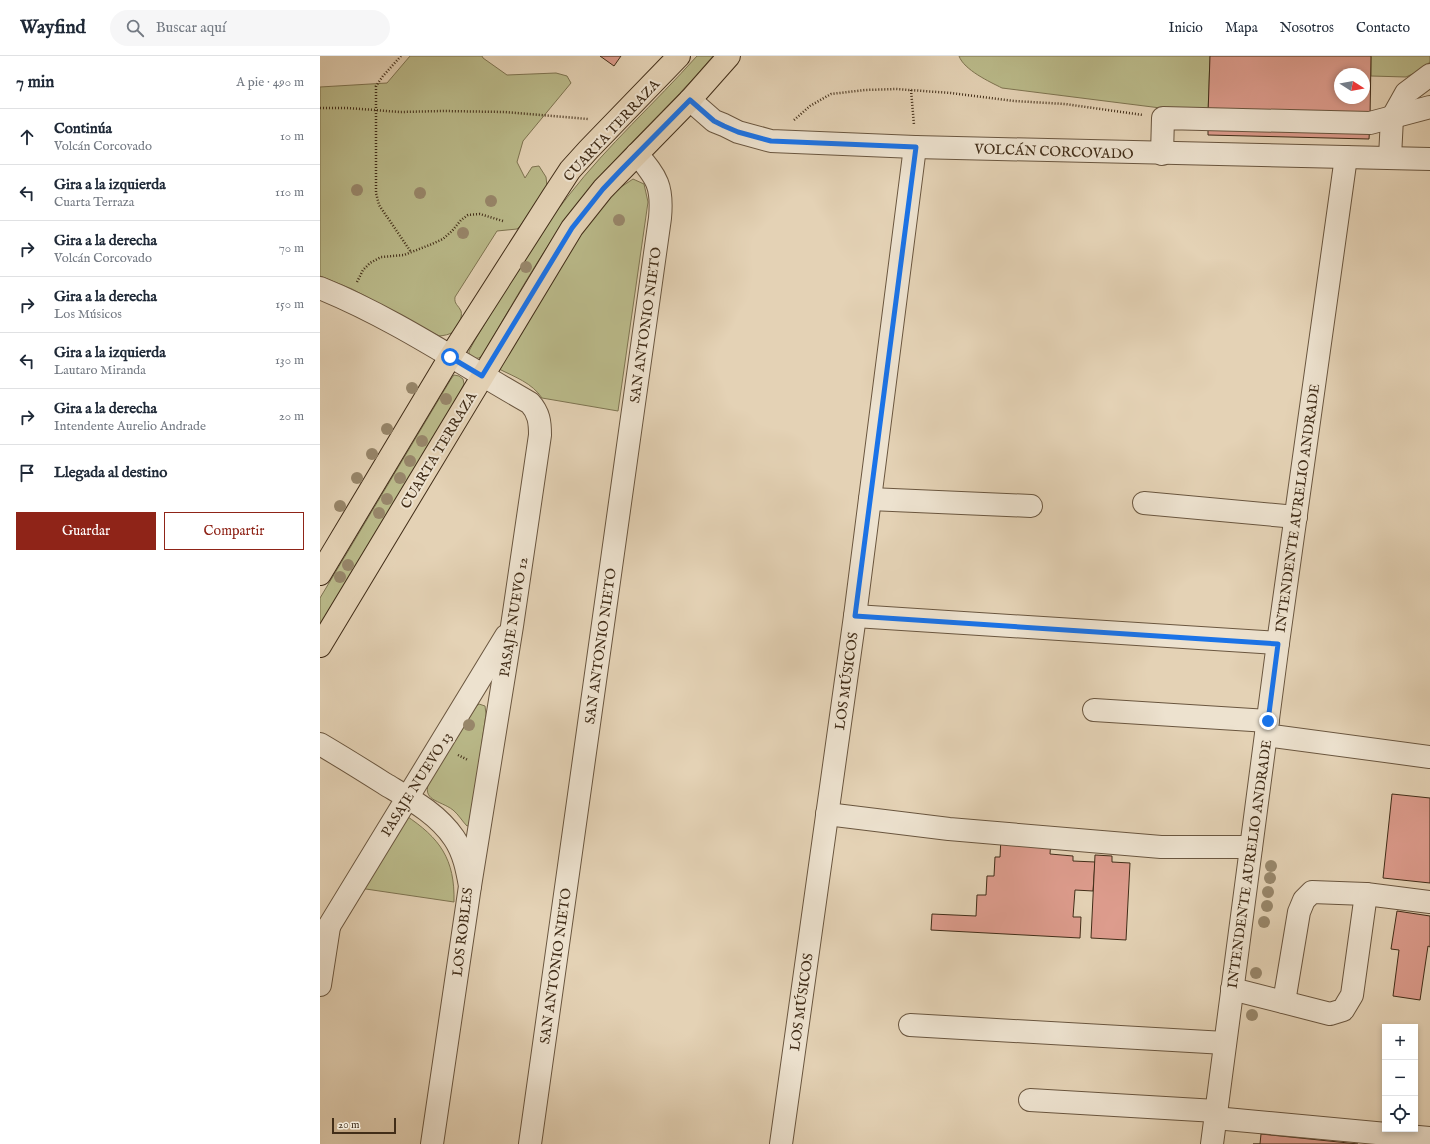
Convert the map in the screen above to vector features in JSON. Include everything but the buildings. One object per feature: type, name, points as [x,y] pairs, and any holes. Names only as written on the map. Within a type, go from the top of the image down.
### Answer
[{"type":"main road","name":"CUARTA TERRAZA","points":[[320,574],[450,357],[570,170],[679,56]]},
{"type":"main road","name":"CUARTA TERRAZA","points":[[320,646],[572,228],[603,189],[690,100],[729,56]]},
{"type":"street","points":[[1390,158],[1392,118],[1406,93],[1430,75]]},
{"type":"street","name":"VOLCÁN CORCOVADO","points":[[690,100],[719,123],[738,132],[771,141],[1162,154],[1430,159]]},
{"type":"street","points":[[1162,154],[1163,118],[1370,124],[1430,107]]},
{"type":"street","name":"LOS MÚSICOS","points":[[781,1144],[855,616],[916,147]]},
{"type":"street","name":"SAN ANTONIO NIETO","points":[[530,1144],[660,218],[661,205],[659,186],[652,172],[637,154]]},
{"type":"street","name":"INTENDENTE AURELIO ANDRADE","points":[[1212,1144],[1278,644],[1346,157]]},
{"type":"street","points":[[320,288],[353,302],[387,320],[482,376]]},
{"type":"street","name":"PASAJE NUEVO 12","points":[[470,886],[512,626],[540,435],[540,421],[536,410],[530,403],[482,376]]},
{"type":"street","points":[[870,499],[1032,506]]},
{"type":"street","points":[[1144,503],[1296,517]]},
{"type":"street","points":[[855,616],[1278,644]]},
{"type":"street","name":"PASAJE NUEVO 13","points":[[324,934],[512,626]]},
{"type":"street","points":[[1094,710],[1267,728],[1430,757]]},
{"type":"street","name":"LOS ROBLES","points":[[320,744],[408,798],[438,820],[446,827],[454,839],[462,853],[467,867],[470,886],[432,1144]]},
{"type":"street","points":[[827,814],[949,829],[1161,847],[1251,847]]},
{"type":"street","points":[[1284,1002],[1299,912],[1304,900],[1312,892],[1366,894],[1430,902]]},
{"type":"street","points":[[1232,989],[1330,1014],[1343,1010],[1352,995],[1366,894]]},
{"type":"street","points":[[320,985],[324,934]]},
{"type":"street","points":[[910,1026],[1225,1043]]},
{"type":"street","points":[[1030,1100],[1216,1114],[1430,1138]]},
{"type":"path","points":[[401,56],[376,86],[376,193],[379,205],[411,252]]},
{"type":"path","points":[[771,141],[810,106],[831,94],[865,90],[911,90],[1014,101],[1065,104],[1163,118]]},
{"type":"path","points":[[911,90],[916,147]]},
{"type":"path","points":[[320,108],[400,112],[505,112],[591,119]]},
{"type":"path","points":[[353,302],[357,281],[363,270],[370,263],[381,257],[404,255],[443,239],[461,220],[468,215],[480,214],[503,221]]},
{"type":"path","points":[[439,747],[488,769]]},
{"type":"green space","points":[[410,56],[482,56],[507,75],[556,73],[567,76],[571,83],[523,141],[517,162],[525,178],[532,167],[539,166],[546,177],[547,186],[517,229],[497,231],[455,297],[456,303],[461,311],[459,325],[450,334],[439,336],[352,289],[320,276],[320,87],[387,83]]},
{"type":"green space","points":[[697,56],[713,56],[610,166],[577,204],[527,279],[482,356],[476,358],[469,355],[469,351],[475,340],[508,284],[556,212],[584,177],[616,141]]},
{"type":"green space","points":[[959,56],[1210,56],[1208,114],[1002,88],[972,71],[966,66]]},
{"type":"green space","points":[[1371,56],[1430,56],[1430,62],[1419,71],[1406,77],[1371,76]]},
{"type":"green space","points":[[633,179],[644,184],[648,202],[618,411],[542,398],[528,384],[499,369],[577,239],[599,210],[618,189]]},
{"type":"green space","points":[[454,375],[463,379],[464,384],[460,392],[320,627],[320,598]]},
{"type":"green space","points":[[479,704],[485,706],[486,714],[470,825],[467,826],[453,810],[429,796],[428,787],[430,780]]},
{"type":"green space","points":[[405,815],[428,832],[443,851],[452,874],[454,902],[359,888]]},
{"type":"route","points":[[450,357],[482,376],[572,228],[603,189],[690,100],[714,121],[738,132],[771,141],[916,147],[855,616],[1278,644],[1268,721]]}]
